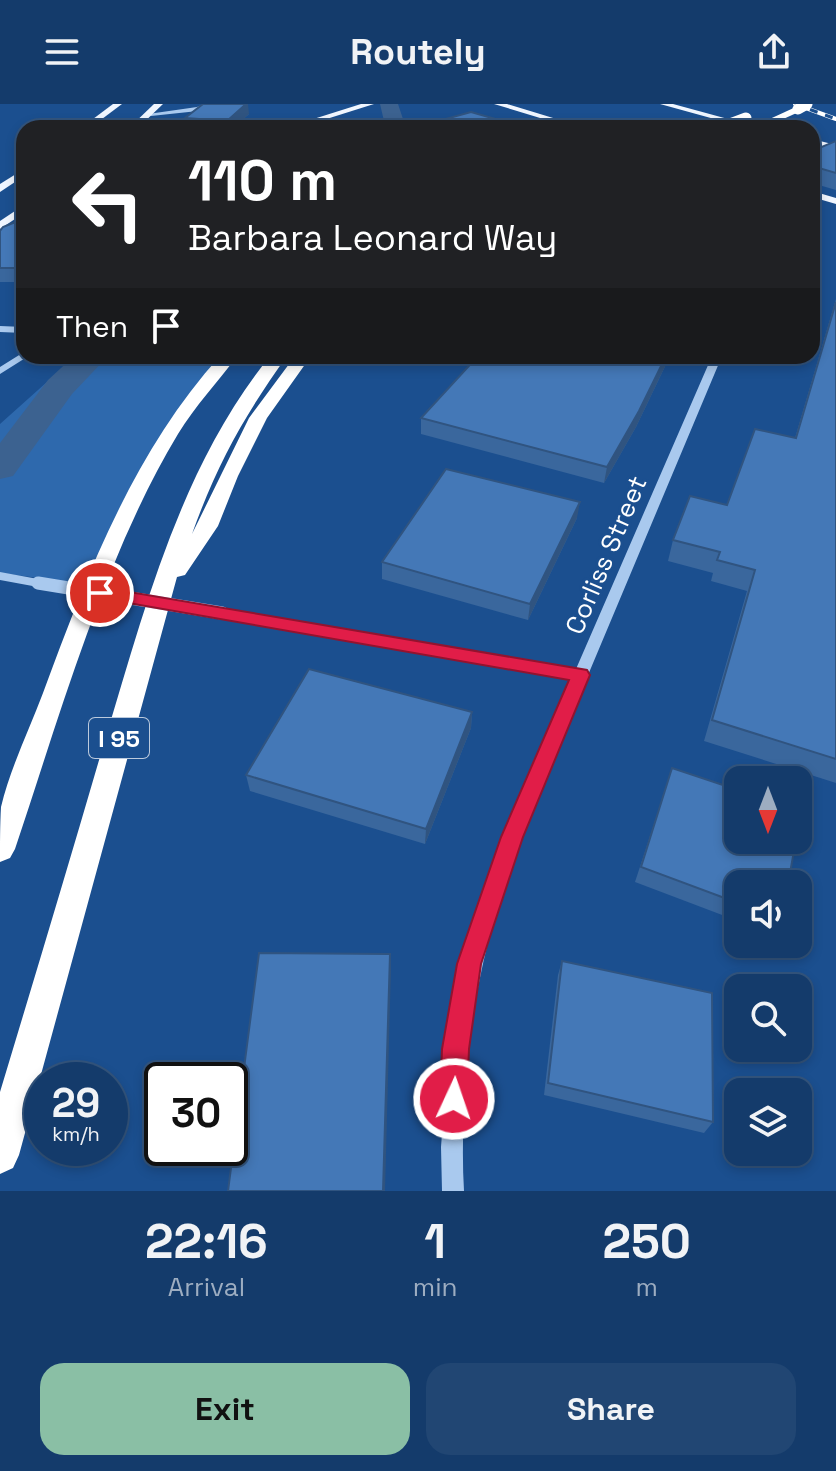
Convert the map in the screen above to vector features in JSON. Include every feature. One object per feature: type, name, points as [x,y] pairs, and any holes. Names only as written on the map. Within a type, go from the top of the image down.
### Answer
[{"type":"highway","points":[[772,120],[803,106]]},
{"type":"highway","points":[[741,120],[759,113]]},
{"type":"highway","points":[[0,849],[79,629],[123,520],[169,432],[222,364]]},
{"type":"highway","name":"I 95","points":[[0,1155],[184,523],[212,455],[246,399],[273,364]]},
{"type":"highway","points":[[162,592],[208,526],[228,476],[258,418],[297,364]]},
{"type":"main road","points":[[96,120],[118,104]]},
{"type":"main road","points":[[143,120],[159,104]]},
{"type":"main road","points":[[316,120],[370,104]]},
{"type":"main road","points":[[498,104],[553,120]]},
{"type":"main road","points":[[508,104],[521,111]]},
{"type":"main road","points":[[664,104],[733,120]]},
{"type":"main road","points":[[0,226],[6,217]]},
{"type":"street","points":[[151,114],[198,109],[209,104]]},
{"type":"street","name":"Corliss Street","points":[[453,1191],[451,1125],[456,1049],[469,964],[512,837],[714,364]]},
{"type":"street","points":[[0,576],[581,675]]},
{"type":"shaded area","points":[[67,364],[217,364],[93,585],[0,573],[0,424]]},
{"type":"building","points":[[203,104],[246,104],[228,120],[185,118]]},
{"type":"building","points":[[471,112],[499,120],[442,120]]},
{"type":"building","points":[[836,141],[836,173],[820,168],[820,148]]},
{"type":"building","points":[[16,223],[16,268],[0,268],[0,231]]},
{"type":"building","points":[[836,302],[836,759],[712,720],[755,570],[717,560],[720,552],[673,540],[690,496],[727,505],[755,429],[796,438]]},
{"type":"building","points":[[471,364],[662,364],[607,467],[421,418]]},
{"type":"building","points":[[446,469],[580,502],[530,604],[382,562]]},
{"type":"building","points":[[309,669],[472,712],[426,829],[246,775]]},
{"type":"building","points":[[672,768],[724,785],[724,854],[793,854],[791,870],[724,870],[724,898],[641,867]]},
{"type":"building","points":[[259,953],[390,954],[383,1191],[228,1191],[231,1166],[248,1166],[248,1062],[245,1062]]},
{"type":"building","points":[[562,961],[712,993],[713,1122],[548,1083]]},
{"type":"waterway","points":[[389,104],[393,120]]},
{"type":"waterway","points":[[0,468],[60,387],[84,364]]},
{"type":"railway","points":[[795,104],[836,119]]},
{"type":"route","points":[[100,593],[581,675],[512,837],[469,964],[456,1049],[454,1099]]}]
